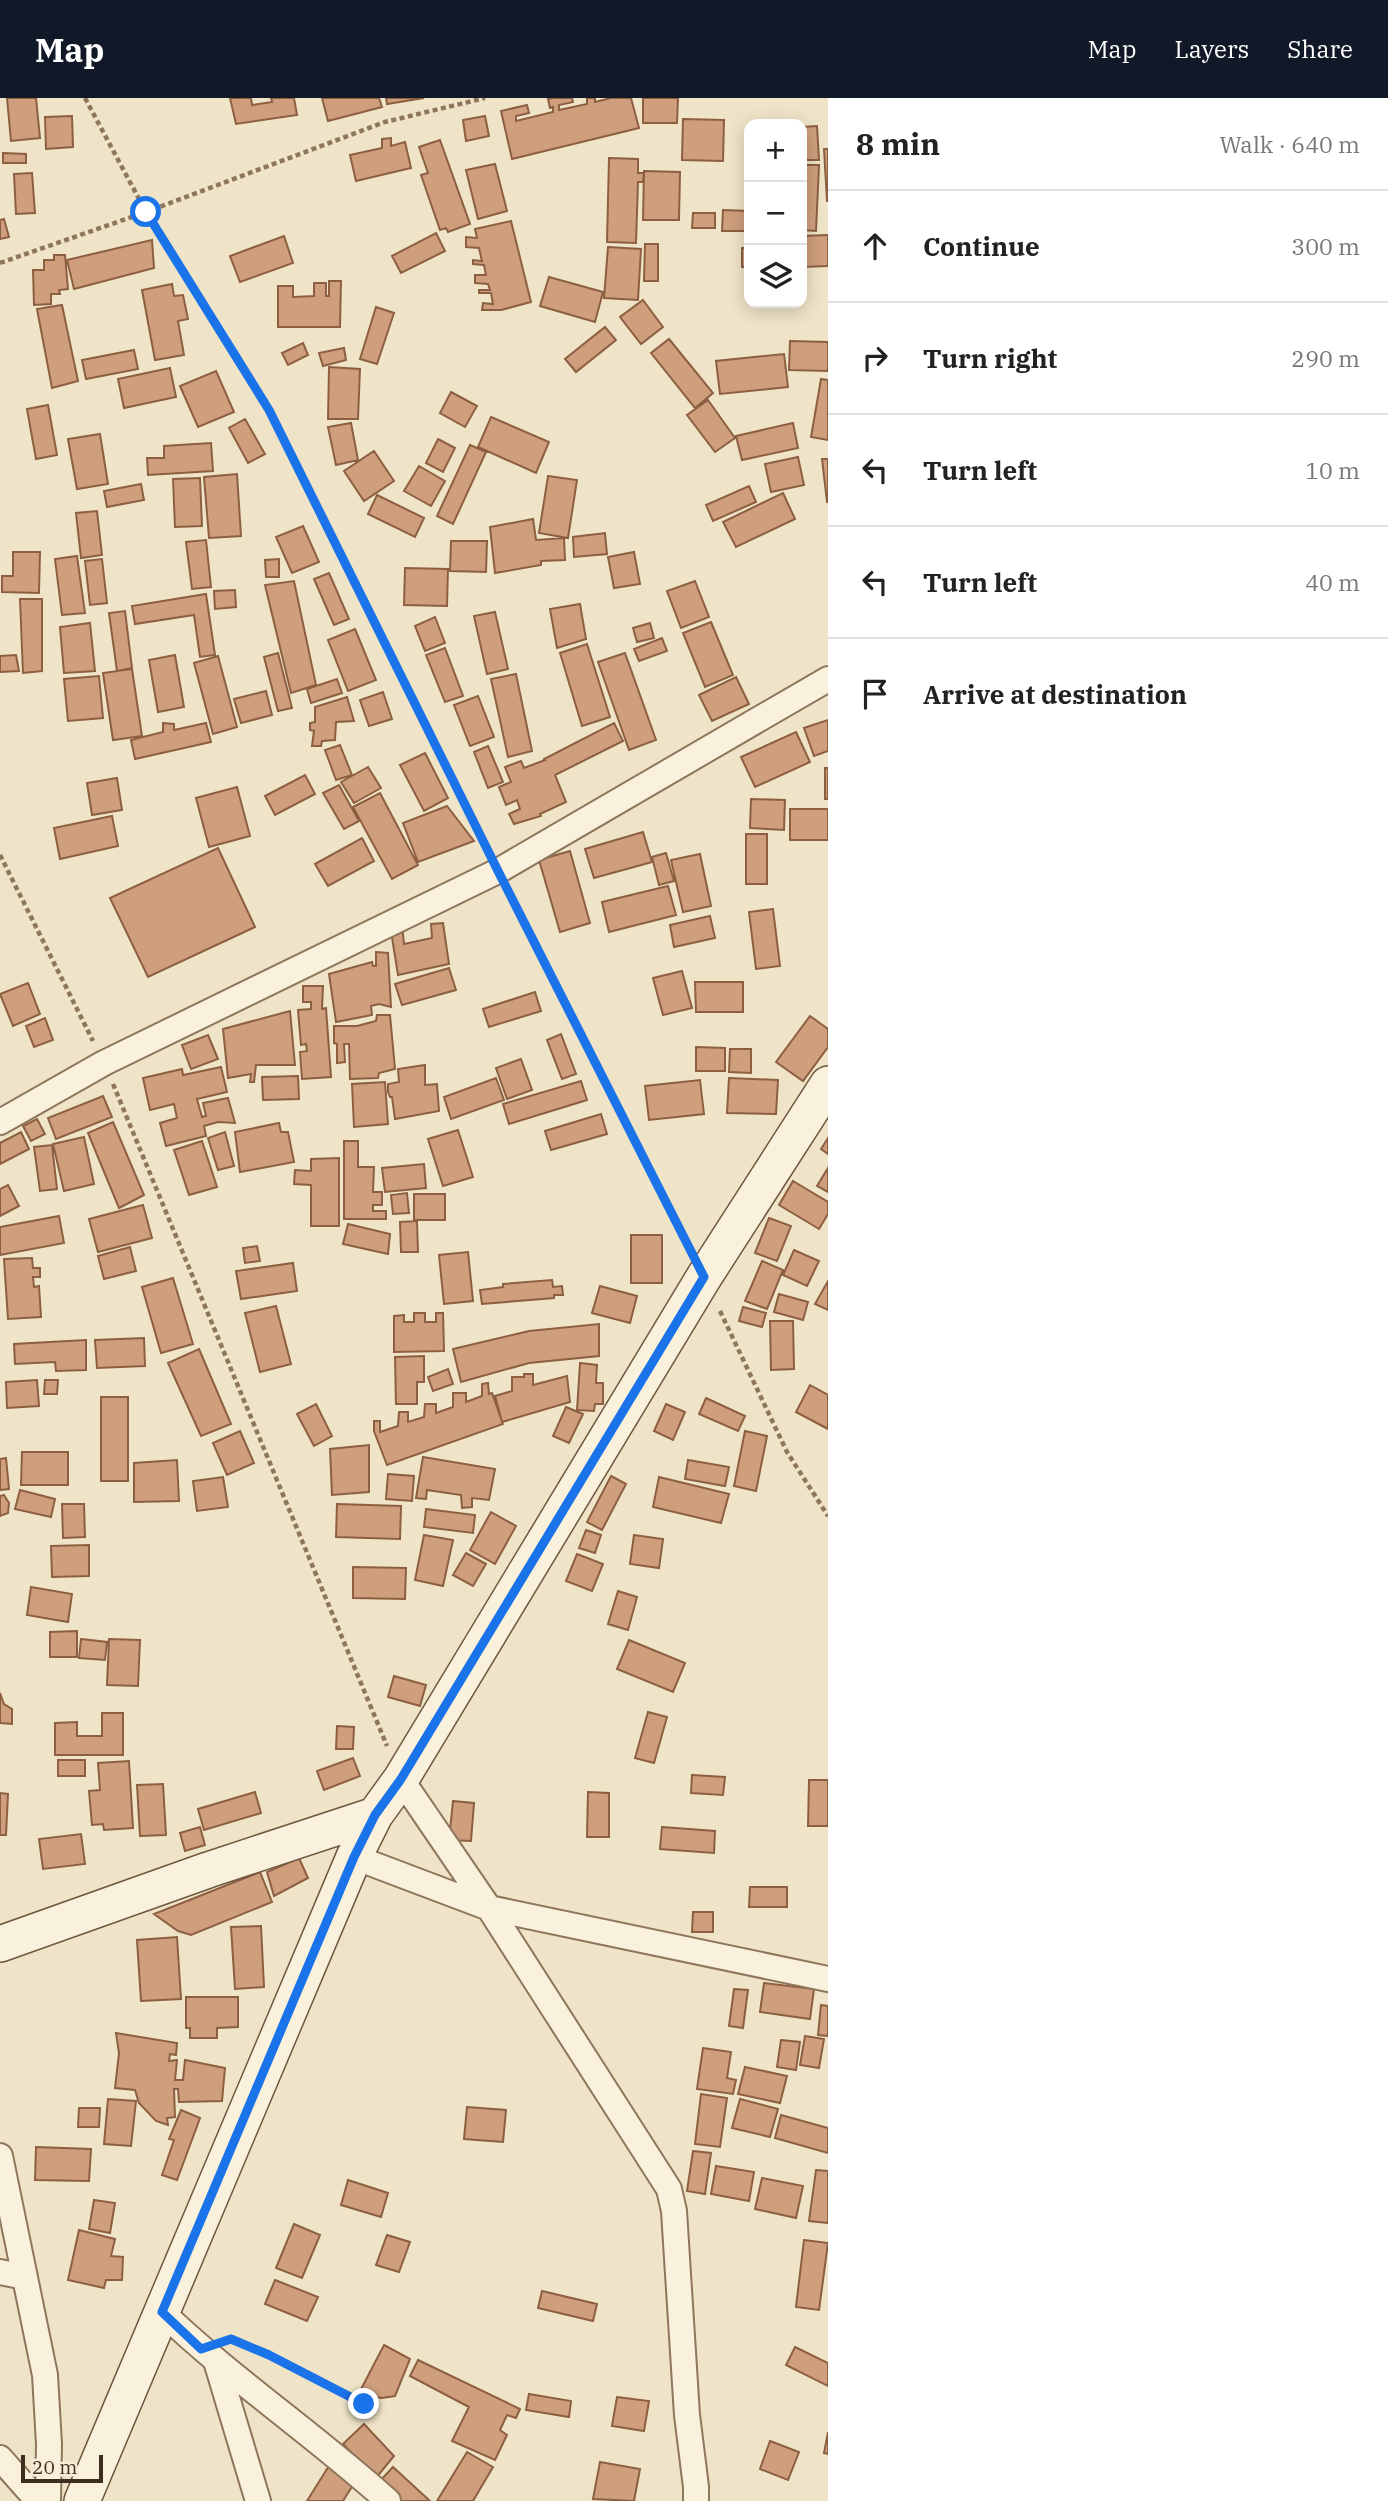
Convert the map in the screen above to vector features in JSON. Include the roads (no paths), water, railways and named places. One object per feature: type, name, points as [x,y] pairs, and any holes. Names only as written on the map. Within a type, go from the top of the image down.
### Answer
[{"type":"main road","points":[[82,2501],[354,1857],[375,1815],[401,1779],[704,1277],[828,1084]]},
{"type":"main road","points":[[0,1944],[208,1870],[375,1815]]},
{"type":"street","points":[[0,1122],[104,1063],[498,871],[828,679]]},
{"type":"street","points":[[401,1779],[489,1908],[669,2189],[674,2211],[687,2415],[696,2501]]},
{"type":"street","points":[[354,1857],[489,1908],[828,1979]]},
{"type":"street","points":[[0,2156],[45,2375],[49,2444],[48,2501]]},
{"type":"street","points":[[0,2272],[25,2277]]},
{"type":"street","points":[[162,2312],[209,2355],[388,2501]]},
{"type":"street","points":[[209,2355],[258,2501]]},
{"type":"street","points":[[0,2458],[38,2501]]}]
